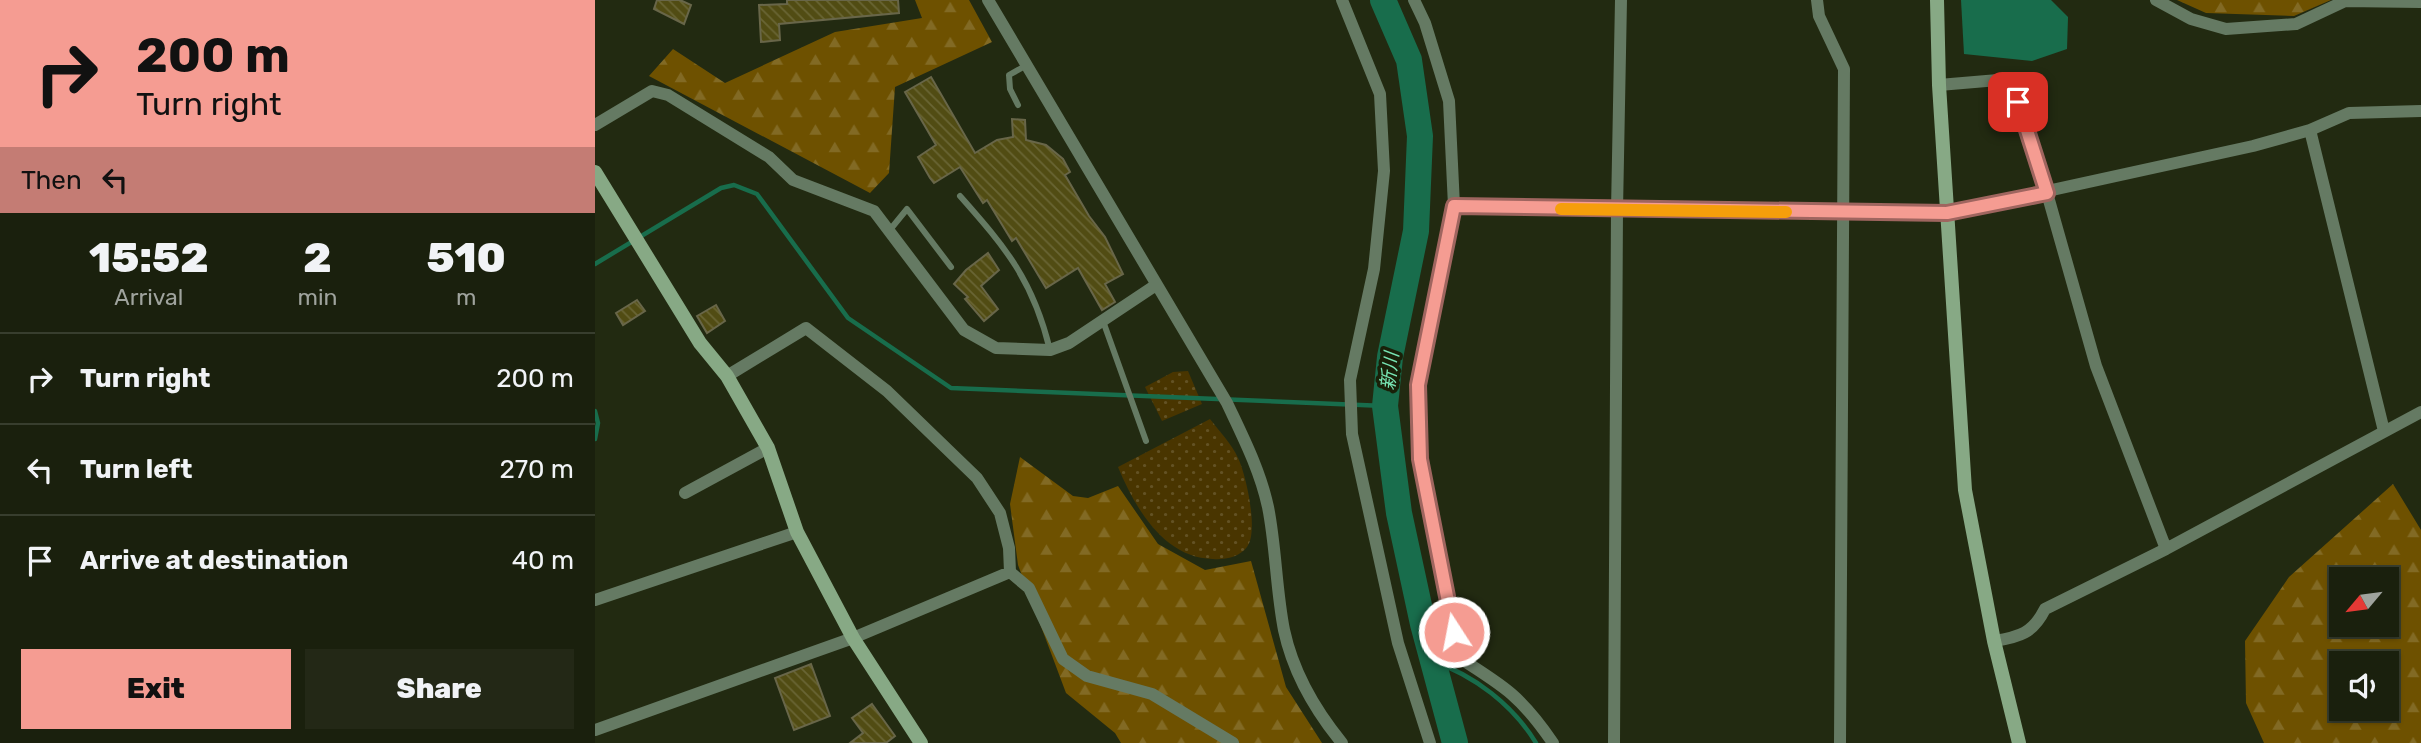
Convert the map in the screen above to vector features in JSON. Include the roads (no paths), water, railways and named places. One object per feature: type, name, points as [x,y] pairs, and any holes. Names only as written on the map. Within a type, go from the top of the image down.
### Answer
[{"type":"street","points":[[988,0],[1227,403],[1257,467],[1268,508],[1284,631],[1300,678],[1315,707],[1342,743]]},
{"type":"street","points":[[1342,0],[1380,94],[1384,171],[1374,269],[1350,380],[1352,434],[1398,643],[1430,743]]},
{"type":"street","points":[[1414,0],[1425,23],[1449,101],[1454,206],[1418,385],[1420,459],[1458,657],[1510,690],[1531,710],[1553,743]]},
{"type":"street","points":[[1614,743],[1616,210],[1621,0]]},
{"type":"street","points":[[1817,0],[1819,16],[1844,69],[1840,743]]},
{"type":"street","points":[[1937,0],[1939,85],[1965,490],[1994,641],[2018,743]]},
{"type":"street","points":[[2156,0],[2191,19],[2226,29],[2296,24],[2344,1],[2421,2]]},
{"type":"street","points":[[1939,85],[2010,79],[2047,193],[2097,366],[2166,549]]},
{"type":"street","points":[[595,125],[652,90],[668,95],[769,157],[793,180],[874,211],[964,330],[996,348],[1050,350],[1069,343],[1156,285]]},
{"type":"street","points":[[1454,206],[1947,213],[2253,146],[2310,130],[2349,113],[2421,111]]},
{"type":"street","points":[[2310,130],[2384,431]]},
{"type":"street","points":[[595,172],[700,344],[727,376],[768,448],[797,532],[853,638],[921,743]]},
{"type":"street","points":[[727,376],[806,328],[887,390],[977,478],[1000,513],[1009,548],[1010,572],[1029,588],[1063,659],[1087,676],[1152,694],[1233,743]]},
{"type":"street","points":[[1994,641],[2021,636],[2036,627],[2045,609],[2166,549],[2421,412]]},
{"type":"street","points":[[685,493],[768,448]]},
{"type":"street","points":[[595,600],[797,532]]},
{"type":"street","points":[[595,730],[853,638],[1010,572]]},
{"type":"lane","points":[[1018,105],[1010,89],[1009,75],[1027,65]]},
{"type":"lane","points":[[960,196],[1007,250],[1034,294],[1050,350]]},
{"type":"lane","points":[[888,231],[907,209],[951,267]]},
{"type":"lane","points":[[1103,321],[1146,441]]},
{"type":"waterway","name":"新川","points":[[1383,0],[1409,60],[1420,136],[1416,231],[1390,357],[1385,406],[1399,513],[1423,624],[1455,743]]},
{"type":"waterway","points":[[595,264],[721,188],[734,185],[757,194],[848,318],[951,388],[1385,406]]},
{"type":"waterway","points":[[595,411],[598,423],[595,439]]},
{"type":"waterway","points":[[1432,661],[1463,674],[1491,693],[1516,716],[1536,743]]}]
